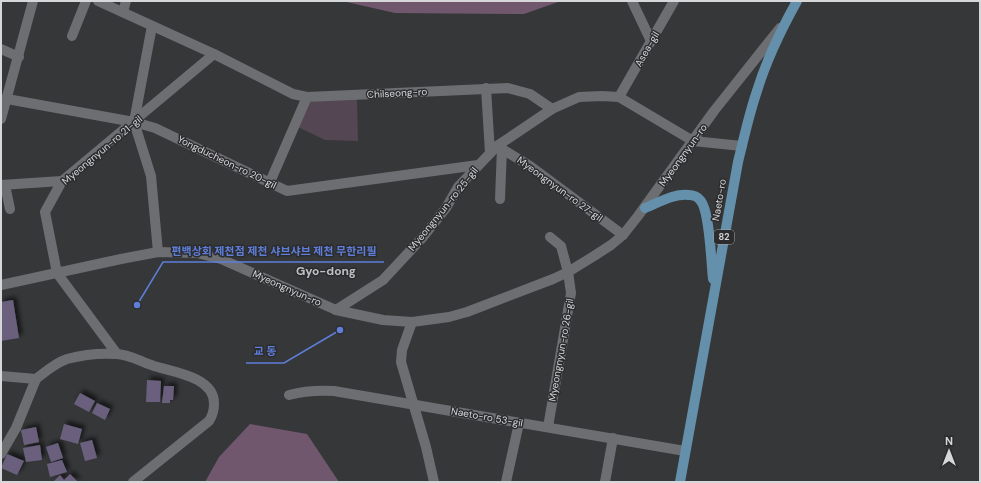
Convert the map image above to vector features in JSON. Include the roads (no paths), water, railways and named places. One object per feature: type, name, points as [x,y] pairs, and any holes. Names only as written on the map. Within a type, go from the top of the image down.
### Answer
[{"type":"main road","name":"Naeto-ro","points":[[680,482],[742,146],[757,89],[785,23],[797,1]]},
{"type":"main road","points":[[645,208],[676,196],[696,196],[701,200],[706,214],[714,292]]},
{"type":"street","points":[[1,119],[4,100],[19,57],[33,1]]},
{"type":"street","points":[[72,36],[86,1]]},
{"type":"street","points":[[123,12],[126,1]]},
{"type":"street","points":[[632,1],[651,41]]},
{"type":"street","name":"Asea-gil","points":[[618,97],[674,1]]},
{"type":"street","name":"Chilseong-ro","points":[[101,2],[214,54],[282,90],[293,94],[307,97],[508,88],[530,94],[552,109]]},
{"type":"street","name":"Myeongnyun-ro","points":[[1,285],[158,252],[197,253],[221,259],[336,310],[350,314],[383,320],[412,322],[449,317],[467,312],[568,272],[611,245],[623,235],[645,208],[714,111],[785,23]]},
{"type":"street","points":[[152,26],[134,122],[151,176],[158,252]]},
{"type":"street","points":[[1,49],[19,57]]},
{"type":"street","name":"Myeongnyun-ro 21-gil","points":[[57,273],[46,212],[62,181],[214,54]]},
{"type":"street","points":[[486,88],[496,149],[500,200]]},
{"type":"street","points":[[270,182],[307,97]]},
{"type":"street","points":[[552,109],[579,97],[618,97],[693,141],[742,146]]},
{"type":"street","name":"Yongducheon-ro 20-gil","points":[[4,100],[134,122],[155,128],[287,191],[478,165]]},
{"type":"street","name":"Myeongnyun-ro 25-gil","points":[[336,310],[383,280],[423,237],[446,208],[458,187],[478,165],[496,149],[552,109]]},
{"type":"street","name":"Myeongnyun-ro 27-gil","points":[[496,149],[530,166],[623,235]]},
{"type":"street","points":[[10,209],[3,185],[62,181]]},
{"type":"street","points":[[550,237],[561,246],[568,272]]},
{"type":"street","name":"Myeongnyun-ro 26-gil","points":[[548,427],[571,293],[568,272]]},
{"type":"street","points":[[57,273],[117,354]]},
{"type":"street","points":[[412,322],[402,350],[401,362],[434,482]]},
{"type":"street","points":[[1,454],[16,428],[36,379],[51,367],[66,359],[95,355],[125,355],[153,366],[198,380],[206,385],[211,391],[214,401],[214,409],[209,421],[133,482]]},
{"type":"street","points":[[1,376],[36,379]]},
{"type":"street","name":"Naeto-ro 53-gil","points":[[289,395],[298,392],[321,390],[334,391],[685,451]]},
{"type":"street","points":[[506,482],[519,423]]},
{"type":"street","points":[[605,482],[613,438]]},
{"type":"place","name":"편백상회 제천점 제천 샤브샤브 제천 무한리필","points":[[137,305]]},
{"type":"place","name":"교 동","points":[[340,330]]},
{"type":"district","name":"Gyo-dong","points":[[326,271]]}]
